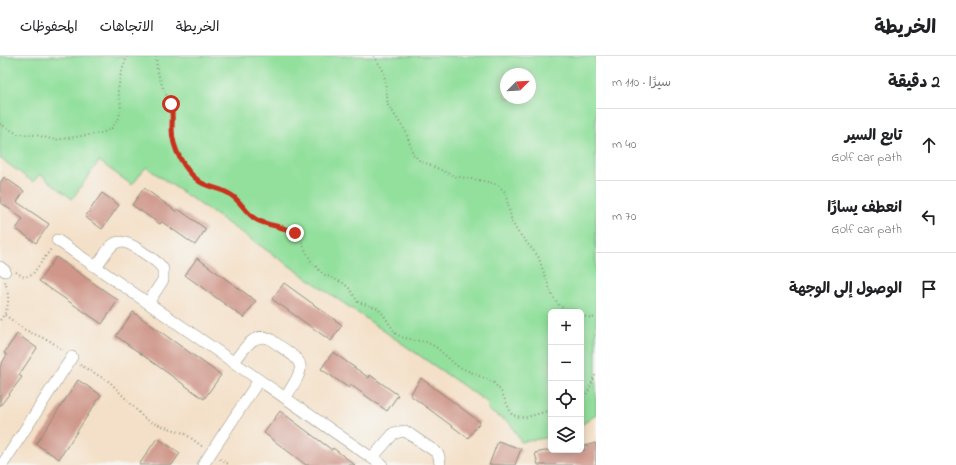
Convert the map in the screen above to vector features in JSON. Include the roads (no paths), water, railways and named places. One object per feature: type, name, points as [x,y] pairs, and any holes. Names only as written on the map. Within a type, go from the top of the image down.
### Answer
[{"type":"street","points":[[57,240],[382,465]]},
{"type":"street","points":[[96,267],[112,245],[120,241],[129,243],[163,268],[164,276],[148,303]]},
{"type":"street","points":[[234,362],[254,338],[265,337],[270,339],[298,359],[301,366],[300,375],[285,398]]},
{"type":"street","points":[[2,465],[72,357]]},
{"type":"street","points":[[203,465],[259,380]]},
{"type":"street","points":[[372,458],[394,433],[405,430],[436,452],[439,456],[440,465]]}]
